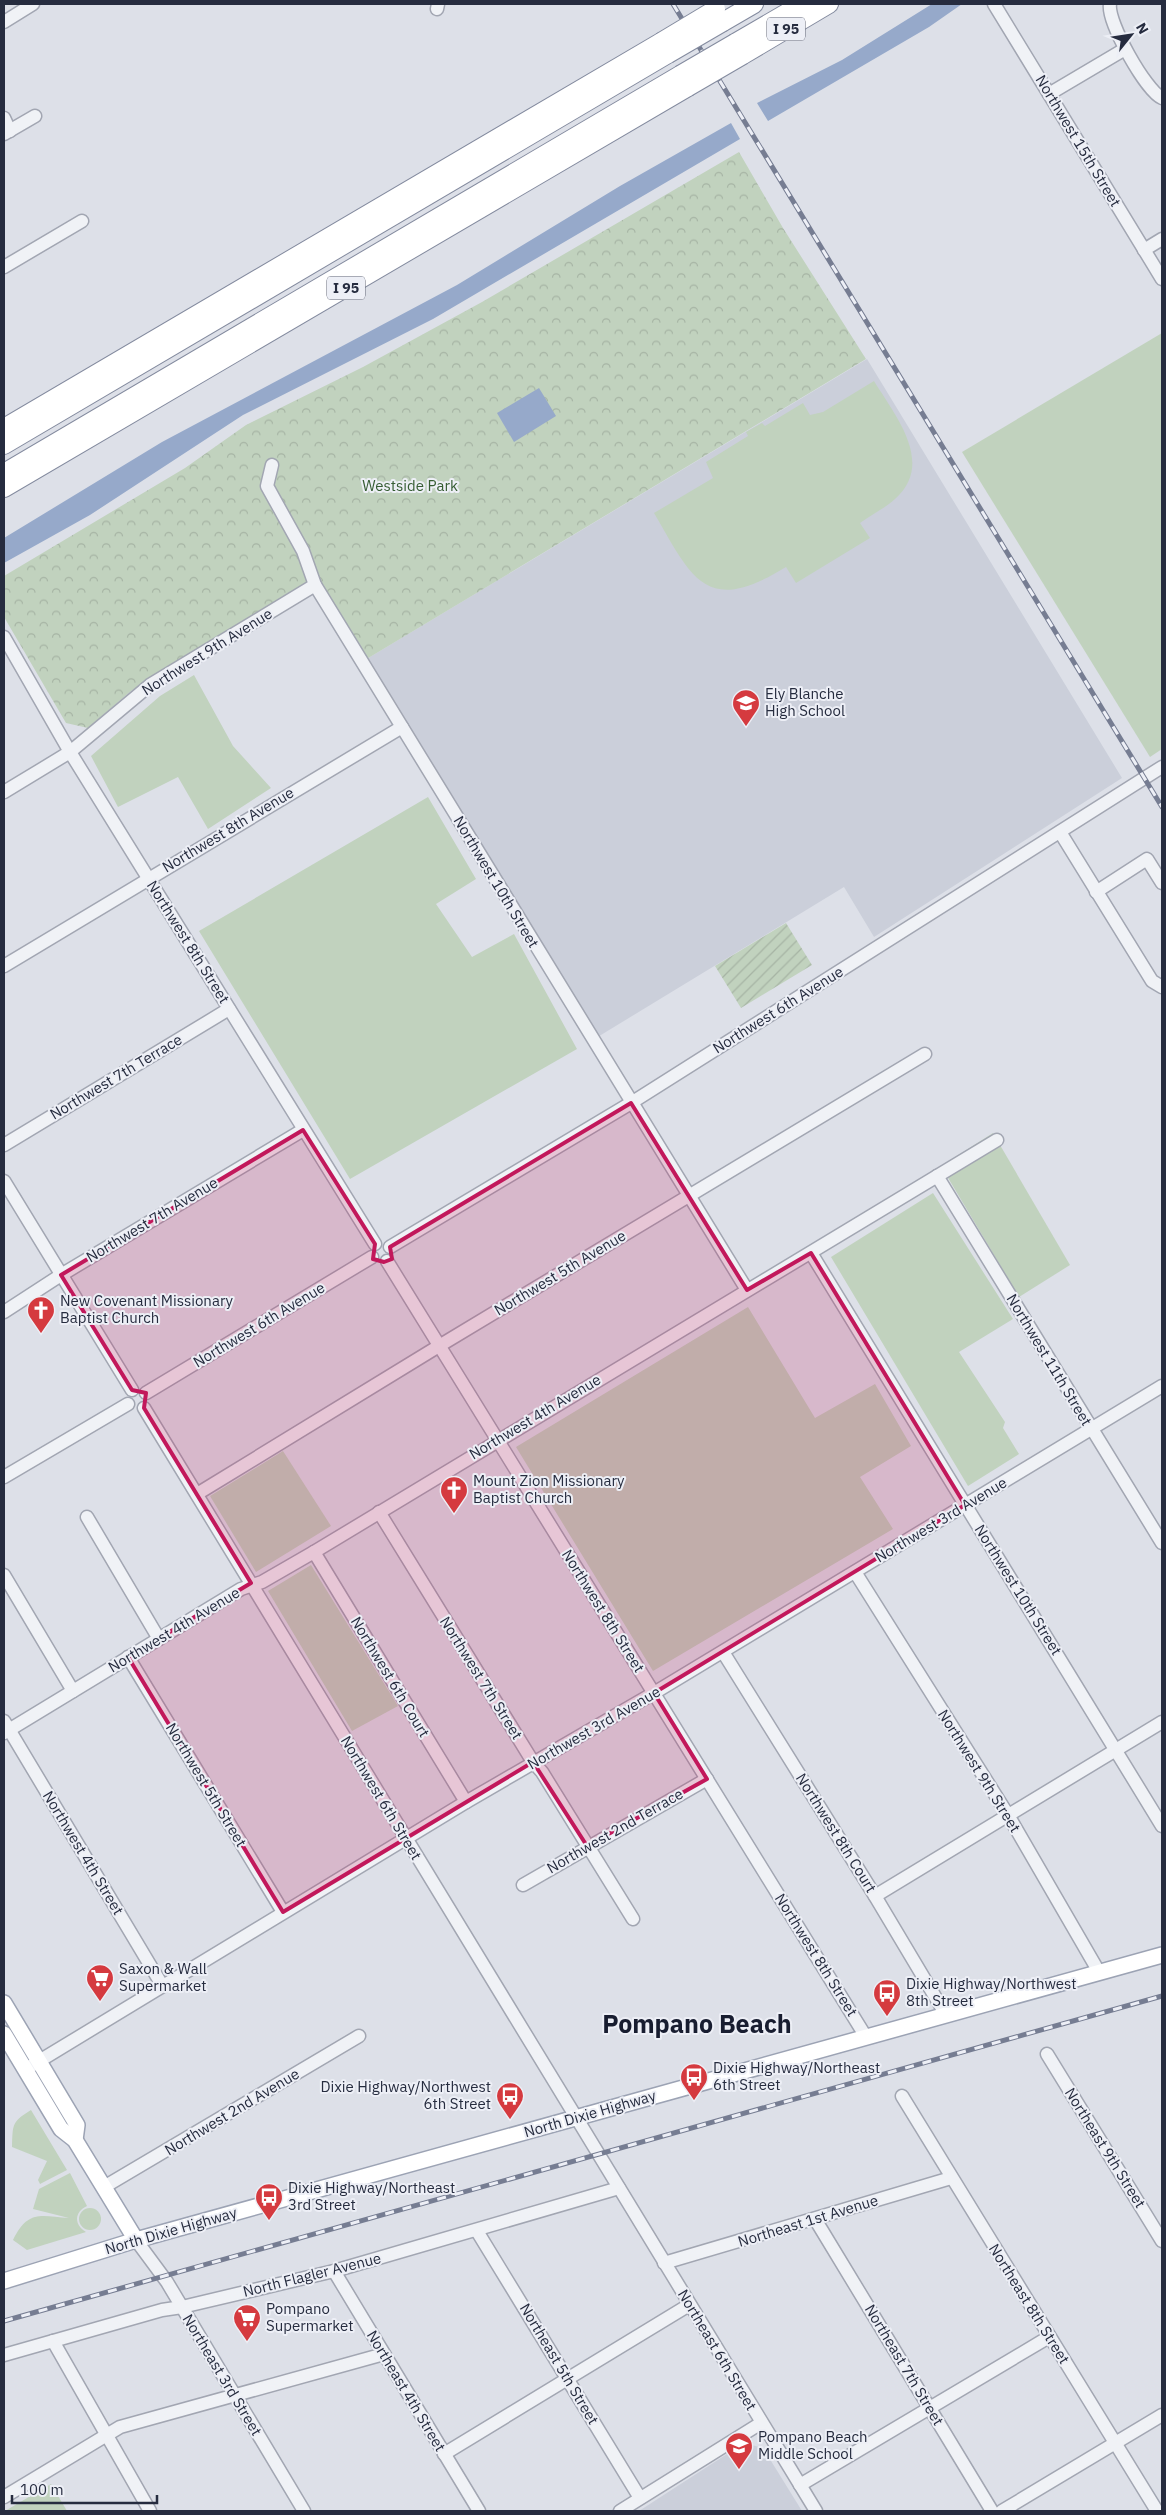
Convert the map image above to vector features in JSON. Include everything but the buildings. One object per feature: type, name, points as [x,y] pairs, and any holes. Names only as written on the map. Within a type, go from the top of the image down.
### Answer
[{"type":"highway","points":[[4,445],[721,12],[754,4]]},
{"type":"highway","points":[[739,49],[802,4]]},
{"type":"highway","name":"I 95","points":[[4,488],[684,81],[739,49],[829,4]]},
{"type":"highway","points":[[4,428],[664,48]]},
{"type":"highway","points":[[4,473],[684,81]]},
{"type":"main road","name":"North Dixie Highway","points":[[8,2278],[136,2240],[1162,1955]]},
{"type":"main road","points":[[4,2003],[77,2125],[76,2140]]},
{"type":"main road","points":[[4,2034],[61,2129],[76,2140],[136,2240]]},
{"type":"street","points":[[4,22],[33,4]]},
{"type":"street","name":"Northwest 15th Street","points":[[994,4],[1162,279]]},
{"type":"street","points":[[1110,4],[1111,20],[1125,49],[1149,86],[1157,96],[1162,98]]},
{"type":"street","points":[[1049,94],[1125,49]]},
{"type":"street","points":[[4,118],[7,133],[35,116]]},
{"type":"street","points":[[4,267],[82,221]]},
{"type":"street","points":[[1144,250],[1162,239]]},
{"type":"street","name":"Northwest 10th Street","points":[[272,465],[267,486],[303,551],[315,585],[746,1290]]},
{"type":"street","name":"Northwest 9th Avenue","points":[[4,792],[70,752],[150,685],[315,585]]},
{"type":"street","name":"Northwest 8th Street","points":[[4,637],[70,752],[303,1130],[374,1251]]},
{"type":"street","name":"Northwest 8th Avenue","points":[[4,966],[402,727]]},
{"type":"street","name":"Northwest 6th Avenue","points":[[390,1247],[631,1103],[1162,767]]},
{"type":"street","points":[[1060,832],[1152,980],[1162,987]]},
{"type":"street","points":[[1096,892],[1147,859],[1162,883]]},
{"type":"street","name":"Northwest 7th Terrace","points":[[4,1145],[229,1009]]},
{"type":"street","name":"Northwest 5th Avenue","points":[[197,1494],[438,1346],[925,1054]]},
{"type":"street","name":"Northwest 7th Avenue","points":[[4,1312],[61,1274],[303,1130]]},
{"type":"street","name":"Northwest 4th Avenue","points":[[6,1728],[73,1691],[241,1589],[253,1586],[314,1552],[496,1440],[997,1140]]},
{"type":"street","name":"Northwest 11th Street","points":[[937,1176],[1162,1543]]},
{"type":"street","points":[[4,1181],[132,1390]]},
{"type":"street","points":[[384,1242],[390,1247],[392,1253],[387,1261],[380,1262],[374,1251],[384,1242]]},
{"type":"street","name":"Northwest 6th Avenue","points":[[146,1393],[374,1251]]},
{"type":"street","name":"Northwest 10th Street","points":[[811,1253],[1162,1826]]},
{"type":"street","name":"Northwest 8th Street","points":[[387,1261],[866,2037]]},
{"type":"street","name":"Northwest 3rd Avenue","points":[[25,2070],[283,1912],[533,1762],[723,1652],[1162,1386]]},
{"type":"street","points":[[141,1389],[146,1393],[148,1402],[144,1408],[133,1409],[128,1404],[128,1394],[132,1390],[141,1389]]},
{"type":"street","points":[[4,1477],[128,1404]]},
{"type":"street","name":"Northwest 6th Street","points":[[144,1408],[619,2188]]},
{"type":"street","name":"Northwest 7th Street","points":[[379,1512],[533,1762],[542,1772],[633,1919]]},
{"type":"street","points":[[87,1517],[159,1639]]},
{"type":"street","name":"Northwest 6th Court","points":[[314,1552],[466,1802]]},
{"type":"street","name":"Northwest 9th Street","points":[[855,1572],[1008,1815],[1100,1972]]},
{"type":"street","points":[[4,1574],[73,1691]]},
{"type":"street","name":"Northwest 8th Court","points":[[723,1652],[875,1896],[946,2015]]},
{"type":"street","name":"Northwest 5th Street","points":[[128,1657],[283,1912]]},
{"type":"street","points":[[875,1896],[1162,1722]]},
{"type":"street","name":"Northwest 4th Street","points":[[6,1728],[162,1985]]},
{"type":"street","name":"Northwest 2nd Terrace","points":[[523,1885],[587,1846],[707,1779]]},
{"type":"street","name":"Northwest 2nd Avenue","points":[[104,2187],[359,2036]]},
{"type":"street","name":"Northeast 9th Street","points":[[1047,2054],[1162,2241]]},
{"type":"street","name":"Northeast 8th Street","points":[[902,2096],[1157,2511]]},
{"type":"street","name":"Northeast 1st Avenue","points":[[664,2263],[951,2178]]},
{"type":"street","name":"North Flagler Avenue","points":[[4,2355],[162,2310],[182,2308],[334,2271],[477,2231],[619,2188]]},
{"type":"street","name":"Northeast 6th Street","points":[[619,2188],[816,2511]]},
{"type":"street","name":"Northeast 7th Street","points":[[815,2219],[992,2511]]},
{"type":"street","name":"Northeast 5th Street","points":[[477,2231],[640,2498]]},
{"type":"street","name":"Northeast 3rd Street","points":[[136,2240],[163,2276],[304,2511]]},
{"type":"street","name":"Northeast 4th Street","points":[[334,2271],[479,2511]]},
{"type":"street","points":[[444,2454],[689,2305]]},
{"type":"street","points":[[800,2485],[1049,2337]]},
{"type":"street","points":[[53,2341],[100,2420],[106,2435],[150,2511]]},
{"type":"street","points":[[4,2497],[120,2427],[384,2354]]},
{"type":"street","points":[[1002,2511],[1162,2415]]},
{"type":"street","points":[[620,2511],[761,2423]]},
{"type":"highlighted area","points":[[631,1103],[747,1290],[811,1253],[965,1505],[654,1693],[707,1779],[587,1846],[533,1762],[283,1912],[128,1657],[251,1583],[144,1408],[146,1393],[132,1390],[61,1275],[303,1130],[375,1244],[373,1259],[384,1262],[392,1259],[390,1247]]},
{"type":"shaded area","name":"Ely Blanche High School","points":[[867,359],[1122,778],[874,937],[844,887],[596,1038],[365,660]]},
{"type":"shaded area","name":"Pompano Beach Middle School","points":[[744,2443],[763,2448],[802,2511],[639,2511]]},
{"type":"green space","name":"Westside Park","points":[[739,152],[783,228],[866,359],[365,660],[316,580],[241,622],[131,691],[88,728],[66,723],[4,617],[4,576],[185,468],[246,425],[363,367],[482,302]]},
{"type":"green space","points":[[1162,333],[1162,749],[1150,757],[962,452]]},
{"type":"green space","points":[[874,381],[900,423],[907,439],[912,455],[912,470],[907,485],[895,499],[860,523],[870,538],[796,583],[786,567],[759,581],[737,589],[719,589],[705,584],[680,557],[654,513],[713,478],[706,462],[748,436],[746,432],[762,423],[765,426],[803,403],[810,415],[823,412]]},
{"type":"green space","points":[[194,675],[233,746],[271,788],[208,829],[178,777],[118,807],[91,756],[160,696]]},
{"type":"green space","points":[[428,797],[476,879],[436,904],[472,957],[514,934],[577,1049],[350,1179],[199,931]]},
{"type":"green space","points":[[786,923],[812,965],[741,1008],[715,966]]},
{"type":"green space","points":[[993,1133],[1070,1265],[1019,1297],[941,1166]]},
{"type":"green space","points":[[933,1193],[1013,1319],[959,1352],[1005,1422],[1003,1428],[1019,1454],[968,1486],[831,1257]]},
{"type":"green space","points":[[748,1307],[815,1418],[875,1384],[911,1446],[860,1477],[893,1529],[653,1671],[516,1447]]},
{"type":"green space","points":[[283,1451],[331,1526],[256,1572],[210,1496]]},
{"type":"green space","points":[[311,1565],[398,1706],[352,1731],[268,1591]]},
{"type":"green space","points":[[31,2110],[67,2170],[40,2184],[38,2180],[47,2161],[12,2147],[16,2121]]},
{"type":"green space","points":[[70,2173],[87,2206],[80,2212],[77,2219],[79,2226],[86,2232],[27,2250],[13,2240],[24,2223],[30,2219],[43,2216],[69,2218],[33,2209],[39,2189]]},
{"type":"green space","points":[[90,2208],[98,2211],[101,2219],[98,2227],[90,2230],[82,2227],[79,2219],[82,2211]]},
{"type":"green space","points":[[51,2484],[67,2511],[5,2511]]},
{"type":"water","points":[[932,4],[962,4],[929,27],[768,121],[757,103],[842,60]]},
{"type":"water","points":[[731,123],[740,139],[433,319],[243,415],[90,515],[4,563],[4,538],[162,442],[457,285],[620,186]]},
{"type":"water","points":[[539,388],[556,416],[514,442],[497,413]]},
{"type":"railway","points":[[673,4],[1162,807]]},
{"type":"railway","points":[[4,2321],[1162,1996]]},
{"type":"place","name":"Ely Blanche High School","points":[[746,727]]},
{"type":"place","name":"New Covenant Missionary Baptist Church","points":[[41,1334]]},
{"type":"place","name":"Mount Zion Missionary Baptist Church","points":[[454,1514]]},
{"type":"place","name":"Saxon & Wall Supermarket","points":[[100,2002]]},
{"type":"place","name":"Dixie Highway/Northwest 8th Street","points":[[887,2017]]},
{"type":"place","name":"Dixie Highway/Northeast 6th Street","points":[[694,2101]]},
{"type":"place","name":"Dixie Highway/Northwest 6th Street","points":[[510,2120]]},
{"type":"place","name":"Dixie Highway/Northeast 3rd Street","points":[[269,2221]]},
{"type":"place","name":"Pompano Supermarket","points":[[247,2342]]},
{"type":"place","name":"Pompano Beach Middle School","points":[[739,2470]]},
{"type":"district","name":"Pompano Beach","points":[[697,2024]]}]
